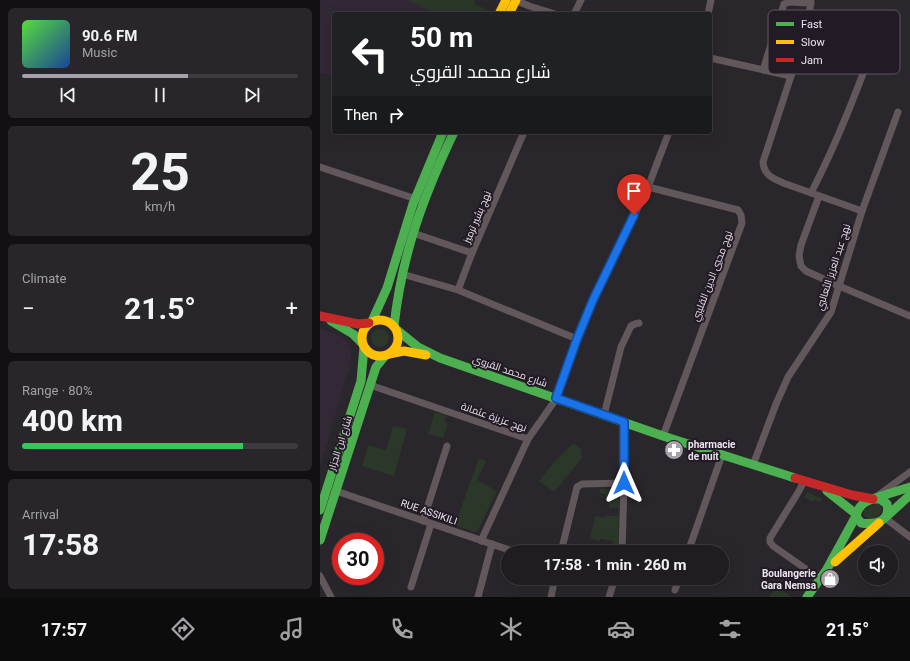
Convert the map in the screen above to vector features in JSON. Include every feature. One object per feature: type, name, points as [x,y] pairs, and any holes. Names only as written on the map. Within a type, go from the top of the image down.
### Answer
[{"type":"main road","points":[[500,12],[506,0]]},
{"type":"main road","points":[[510,12],[516,0]]},
{"type":"main road","points":[[363,345],[362,332],[379,310],[442,134]]},
{"type":"main road","points":[[387,355],[396,346],[398,335],[395,328],[396,306],[419,200],[453,134]]},
{"type":"main road","name":"شارع محمد القروي","points":[[323,317],[358,324],[378,319],[384,320],[390,322],[418,347],[440,358],[663,436],[823,487],[852,495],[874,498]]},
{"type":"main road","name":"شارع محمد القروي","points":[[323,317],[352,334],[373,355],[387,355],[404,351],[440,358]]},
{"type":"main road","name":"شارع ابن الجزار","points":[[320,510],[360,381],[363,345]]},
{"type":"main road","name":"شارع ابن الجزار","points":[[320,540],[376,367],[387,355]]},
{"type":"main road","name":"شارع محمد القروي","points":[[823,487],[856,515]]},
{"type":"main road","points":[[828,569],[856,515],[858,507],[874,498],[910,487]]},
{"type":"main road","points":[[807,597],[828,569],[910,495]]},
{"type":"main road","points":[[856,515],[861,522],[870,524],[884,519],[888,512],[887,504],[884,500],[874,498]]},
{"type":"street","points":[[516,0],[549,12]]},
{"type":"street","points":[[575,12],[581,0]]},
{"type":"street","points":[[708,12],[711,0]]},
{"type":"street","points":[[782,10],[784,4],[789,2],[811,2]]},
{"type":"street","points":[[763,70],[768,54]]},
{"type":"street","points":[[712,58],[768,71]]},
{"type":"street","points":[[782,74],[791,76],[763,162],[763,167],[766,174],[774,179],[862,211]]},
{"type":"street","points":[[811,193],[821,174],[863,74]]},
{"type":"street","name":"نهج عبد العزيز الثعالبي","points":[[753,465],[786,382],[831,312],[862,211],[898,112]]},
{"type":"street","name":"نهج بشير ترميز","points":[[413,233],[472,253],[523,134]]},
{"type":"street","points":[[528,439],[556,398],[577,339],[608,268],[648,187],[667,134]]},
{"type":"street","points":[[320,167],[419,200]]},
{"type":"street","name":"نهج محيي الدين القليبي","points":[[648,187],[738,210],[741,215],[742,223],[663,436]]},
{"type":"street","points":[[819,196],[799,256],[801,266],[806,271],[910,316]]},
{"type":"street","points":[[458,290],[472,253]]},
{"type":"street","points":[[402,274],[458,290],[577,339]]},
{"type":"street","points":[[604,415],[621,347],[631,326],[639,323]]},
{"type":"street","name":"نهج عزيزة عثمانة","points":[[370,385],[528,439],[481,541]]},
{"type":"street","points":[[622,545],[624,422]]},
{"type":"street","points":[[423,521],[447,446]]},
{"type":"street","points":[[690,545],[722,455]]},
{"type":"street","points":[[874,498],[910,472]]},
{"type":"street","points":[[804,481],[770,538],[770,542],[772,546],[820,579]]},
{"type":"street","points":[[563,545],[577,486],[582,484],[624,483]]},
{"type":"street","name":"RUE ASSIKILI","points":[[336,491],[501,547]]},
{"type":"street","points":[[884,519],[910,536]]},
{"type":"street","points":[[411,587],[431,524]]},
{"type":"street","points":[[478,597],[492,544]]},
{"type":"street","points":[[320,576],[331,597]]},
{"type":"street","points":[[551,597],[554,585]]},
{"type":"street","points":[[609,597],[613,585]]},
{"type":"street","points":[[675,590],[677,585]]},
{"type":"shaded area","points":[[320,0],[407,0],[433,12],[332,12],[332,76],[320,73]]},
{"type":"shaded area","points":[[320,328],[343,337],[348,344],[351,354],[350,366],[320,466]]},
{"type":"green space","points":[[407,0],[475,0],[474,4],[492,12],[433,12]]},
{"type":"green space","points":[[380,329],[386,332],[389,338],[386,344],[380,347],[374,344],[371,338],[374,332]]},
{"type":"green space","points":[[435,412],[446,415],[444,422],[448,424],[443,438],[428,434]]},
{"type":"green space","points":[[393,426],[407,429],[394,476],[362,466],[368,445],[386,450]]},
{"type":"green space","points":[[573,443],[581,449],[582,458],[554,492],[539,481],[555,461]]},
{"type":"green space","points":[[479,458],[486,461],[477,480],[497,491],[478,530],[474,532],[455,525]]},
{"type":"green space","points":[[600,489],[619,489],[619,508],[609,508],[609,498],[606,498],[604,494],[600,493]]},
{"type":"green space","points":[[807,492],[822,499],[820,502],[815,500],[813,502],[804,497]]},
{"type":"green space","points":[[871,505],[880,505],[880,514],[876,517],[868,519],[863,514],[864,510]]},
{"type":"green space","points":[[595,516],[605,518],[605,516],[619,516],[618,545],[612,545],[613,541],[590,539]]},
{"type":"green space","points":[[776,586],[792,597],[769,597]]},
{"type":"traffic: fast","points":[[372,321],[387,288],[413,204],[442,134]]},
{"type":"traffic: fast","points":[[394,326],[402,274],[415,226],[453,134]]},
{"type":"traffic: fast","points":[[331,321],[353,334],[362,343]]},
{"type":"traffic: fast","points":[[397,330],[418,347],[440,358],[663,436],[795,478]]},
{"type":"traffic: fast","points":[[320,510],[361,381],[364,347]]},
{"type":"traffic: fast","points":[[320,540],[376,367],[385,356]]},
{"type":"traffic: fast","points":[[875,498],[910,487]]},
{"type":"traffic: fast","points":[[827,491],[856,514]]},
{"type":"traffic: fast","points":[[887,516],[910,495]]},
{"type":"traffic: fast","points":[[873,499],[880,499],[887,504],[887,515],[881,521],[876,523],[861,523],[856,516],[858,510],[864,503],[873,499]]},
{"type":"traffic: fast","points":[[807,597],[827,569],[856,516]]},
{"type":"traffic: slow","points":[[500,12],[506,0]]},
{"type":"traffic: slow","points":[[510,12],[516,0]]},
{"type":"traffic: slow","points":[[384,320],[393,325],[397,331],[398,338],[397,345],[393,351],[384,356],[376,356],[367,351],[363,345],[362,334],[367,325],[373,321],[384,320]]},
{"type":"traffic: slow","points":[[389,354],[404,351],[426,355]]},
{"type":"traffic: slow","points":[[835,562],[879,523]]},
{"type":"traffic: jam","points":[[320,316],[358,324],[369,323]]},
{"type":"traffic: jam","points":[[795,478],[852,495],[873,499]]},
{"type":"place","name":"pharmacie de nuit","points":[[674,450]]},
{"type":"place","name":"Boulangerie Gara Nemsa","points":[[830,579]]},
{"type":"route","points":[[624,483],[624,422],[556,398],[593,300],[634,215]]}]
